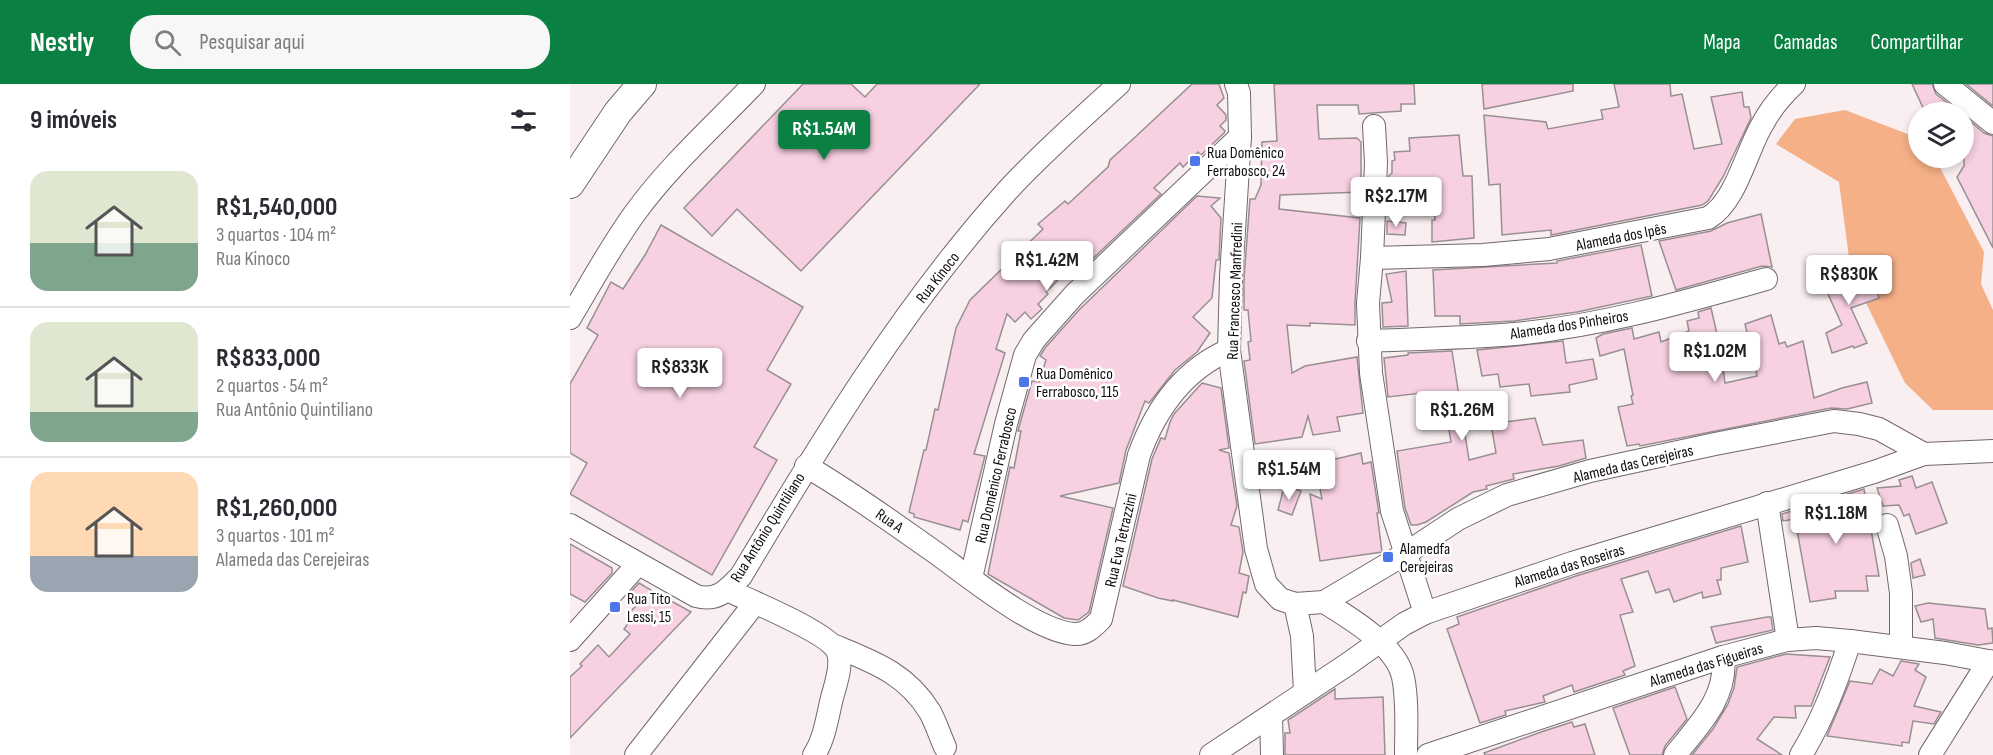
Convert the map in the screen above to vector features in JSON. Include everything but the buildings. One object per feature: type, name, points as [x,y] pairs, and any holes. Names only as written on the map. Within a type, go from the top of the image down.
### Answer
[{"type":"main road","points":[[570,184],[618,112],[642,84]]},
{"type":"street","points":[[570,318],[636,212],[663,179],[754,84]]},
{"type":"street","name":"Rua Kinoco","points":[[806,466],[893,334],[976,227],[1040,157],[1119,84]]},
{"type":"street","points":[[1236,84],[1239,93],[1240,137]]},
{"type":"street","name":"Alameda dos Ipês","points":[[1372,258],[1483,255],[1549,249],[1708,218],[1716,213],[1735,183],[1762,125],[1786,91],[1794,84]]},
{"type":"street","points":[[1945,84],[1993,123]]},
{"type":"street","points":[[1374,126],[1376,162],[1368,303],[1371,373],[1392,511],[1425,613]]},
{"type":"street","name":"Rua Francesco Manfredini","points":[[1240,137],[1229,350],[1261,572],[1272,592],[1280,599],[1295,604]]},
{"type":"street","name":"Rua Domênico Ferrabosco","points":[[971,578],[1006,424],[1026,355],[1034,340],[1075,294],[1240,137]]},
{"type":"street","name":"Alameda dos Pinheiros","points":[[1368,341],[1516,333],[1564,327],[1663,308],[1766,279]]},
{"type":"street","name":"Rua Eva Tetrazzini","points":[[971,578],[999,599],[1056,629],[1075,634],[1093,627],[1101,619],[1105,606],[1139,455],[1148,432],[1159,411],[1178,385],[1204,363],[1229,350]]},
{"type":"street","name":"Alameda das Cerejeiras","points":[[1295,604],[1324,602],[1405,554],[1458,519],[1507,495],[1590,471],[1834,421],[1879,429],[1924,454]]},
{"type":"street","points":[[1924,454],[1993,451]]},
{"type":"street","name":"Alameda das Roseiras","points":[[1271,716],[1404,624],[1425,613],[1499,587],[1874,472],[1924,454]]},
{"type":"street","name":"Rua A","points":[[806,466],[851,492],[971,578]]},
{"type":"street","name":"Rua Antônio Quintiliano","points":[[570,525],[696,596],[717,597],[741,576],[806,466]]},
{"type":"street","points":[[1767,503],[1788,640]]},
{"type":"street","points":[[1887,525],[1896,556],[1901,593],[1901,647]]},
{"type":"street","points":[[570,640],[638,564]]},
{"type":"street","points":[[727,590],[816,632],[835,646],[894,672],[914,690],[931,713],[945,747]]},
{"type":"street","points":[[1324,602],[1352,620],[1390,651],[1403,676],[1406,755]]},
{"type":"street","points":[[638,754],[755,603]]},
{"type":"street","points":[[1295,604],[1302,636],[1305,692]]},
{"type":"street","name":"Alameda das Figueiras","points":[[1428,755],[1723,657],[1788,640],[1816,638],[1850,641],[1991,662]]},
{"type":"street","points":[[1801,755],[1815,732],[1850,641]]},
{"type":"street","points":[[814,755],[823,734],[839,669],[839,655],[835,646]]},
{"type":"street","points":[[1675,755],[1708,714],[1720,690],[1724,669],[1723,657]]},
{"type":"street","points":[[1930,755],[1991,662]]},
{"type":"street","points":[[1211,755],[1271,716]]},
{"type":"street","points":[[1271,716],[1272,755]]},
{"type":"shaded area","points":[[1845,110],[1908,134],[1908,168],[1940,168],[1984,252],[1981,284],[1993,310],[1993,410],[1933,410],[1905,383],[1851,272],[1839,182],[1776,144],[1795,119]]},
{"type":"place","name":"Rua Domênico Ferrabosco, 24","points":[[1195,161]]},
{"type":"place","name":"Rua Domênico Ferrabosco, 115","points":[[1024,382]]},
{"type":"place","name":"Alamedfa Cerejeiras","points":[[1388,557]]},
{"type":"place","name":"Rua Tito Lessi, 15","points":[[615,607]]}]
